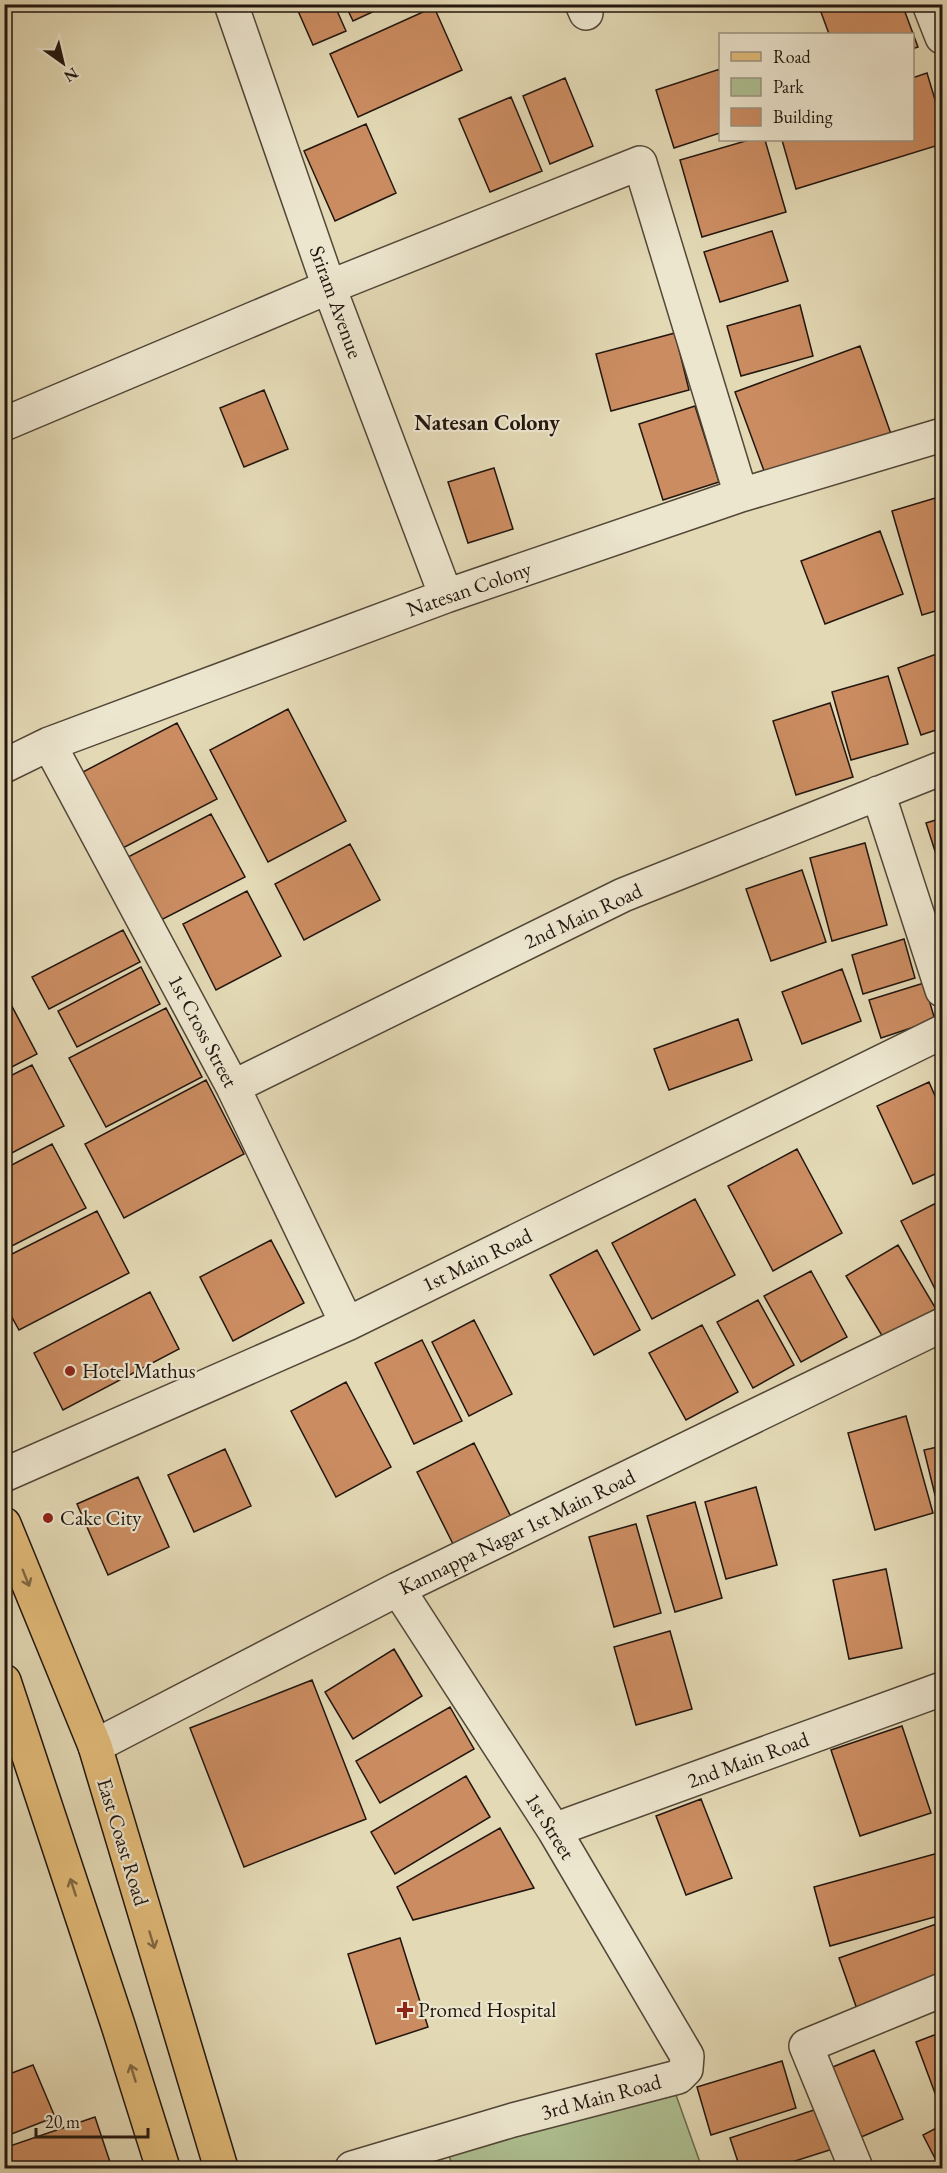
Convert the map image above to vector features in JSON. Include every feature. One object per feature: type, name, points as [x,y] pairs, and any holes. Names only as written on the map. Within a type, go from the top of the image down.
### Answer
[{"type":"main road","name":"East Coast Road","points":[[4,1524],[95,1746],[221,2169]]},
{"type":"main road","points":[[4,1681],[115,2014],[163,2169]]},
{"type":"street","name":"Sriram Avenue","points":[[231,4],[329,287],[446,597]]},
{"type":"street","points":[[929,4],[942,37]]},
{"type":"street","points":[[4,424],[329,287],[639,163],[741,495]]},
{"type":"street","name":"Natesan Colony","points":[[4,766],[49,744],[446,597],[741,495],[942,435]]},
{"type":"street","name":"1st Cross Street","points":[[49,744],[233,1087],[347,1324]]},
{"type":"street","name":"2nd Main Road","points":[[233,1087],[623,895],[942,768]]},
{"type":"street","points":[[878,793],[942,990]]},
{"type":"street","name":"1st Main Road","points":[[4,1475],[347,1324],[942,1032]]},
{"type":"street","name":"Kannappa Nagar 1st Main Road","points":[[95,1746],[398,1589],[942,1325]]},
{"type":"street","name":"1st Street","points":[[398,1589],[554,1830],[687,2056],[686,2068]]},
{"type":"street","name":"2nd Main Road","points":[[554,1830],[942,1689]]},
{"type":"street","points":[[856,2169],[806,2046],[942,1990]]},
{"type":"street","name":"3rd Main Road","points":[[352,2169],[513,2120],[678,2077],[686,2068]]},
{"type":"green space","points":[[676,2095],[702,2168],[454,2168],[448,2154]]},
{"type":"building","points":[[295,4],[334,4],[346,31],[313,45]]},
{"type":"building","points":[[345,4],[382,4],[383,7],[353,21]]},
{"type":"building","points":[[818,4],[902,4],[913,33],[829,33]]},
{"type":"building","points":[[434,7],[462,70],[358,117],[330,54]]},
{"type":"building","points":[[914,36],[918,47],[914,48]]},
{"type":"building","points":[[719,69],[719,133],[674,148],[656,90]]},
{"type":"building","points":[[927,73],[942,123],[942,144],[796,189],[782,141],[914,141],[914,77]]},
{"type":"building","points":[[565,78],[593,146],[550,164],[523,96]]},
{"type":"building","points":[[511,97],[542,171],[490,192],[459,119]]},
{"type":"building","points":[[366,124],[396,193],[335,221],[304,151]]},
{"type":"building","points":[[746,141],[765,141],[786,212],[702,237],[680,160]]},
{"type":"building","points":[[772,231],[788,281],[720,302],[704,252]]},
{"type":"building","points":[[800,305],[813,356],[741,376],[727,326]]},
{"type":"building","points":[[675,333],[689,390],[611,411],[596,354]]},
{"type":"building","points":[[860,346],[891,434],[767,479],[735,392]]},
{"type":"building","points":[[264,390],[288,449],[244,467],[220,408]]},
{"type":"building","points":[[695,406],[719,482],[663,500],[639,424]]},
{"type":"building","points":[[494,468],[513,529],[468,543],[448,482]]},
{"type":"building","points":[[942,496],[942,609],[922,615],[892,511]]},
{"type":"building","points":[[880,531],[903,594],[825,624],[801,561]]},
{"type":"building","points":[[942,652],[942,728],[921,735],[898,668]]},
{"type":"building","points":[[888,676],[908,744],[851,760],[832,692]]},
{"type":"building","points":[[830,703],[853,777],[796,795],[773,721]]},
{"type":"building","points":[[288,709],[346,821],[268,862],[210,750]]},
{"type":"building","points":[[177,723],[217,799],[119,850],[79,774]]},
{"type":"building","points":[[211,814],[245,877],[159,921],[126,858]]},
{"type":"building","points":[[942,818],[942,873],[926,823]]},
{"type":"building","points":[[865,843],[887,925],[832,941],[810,858]]},
{"type":"building","points":[[350,844],[380,900],[304,940],[275,884]]},
{"type":"building","points":[[802,870],[826,942],[771,961],[746,889]]},
{"type":"building","points":[[247,891],[281,956],[216,990],[183,924]]},
{"type":"building","points":[[123,930],[140,962],[49,1009],[32,977]]},
{"type":"building","points":[[904,939],[915,978],[863,994],[852,955]]},
{"type":"building","points":[[141,967],[160,1004],[77,1047],[58,1011]]},
{"type":"building","points":[[842,969],[861,1021],[802,1044],[782,992]]},
{"type":"building","points":[[924,983],[935,1020],[881,1038],[869,1000]]},
{"type":"building","points":[[4,991],[37,1054],[4,1071]]},
{"type":"building","points":[[166,1008],[202,1077],[106,1127],[69,1058]]},
{"type":"building","points":[[738,1019],[752,1060],[669,1090],[654,1049]]},
{"type":"building","points":[[32,1065],[64,1126],[4,1157],[4,1079]]},
{"type":"building","points":[[206,1080],[244,1154],[124,1218],[85,1144]]},
{"type":"building","points":[[929,1082],[942,1112],[942,1171],[913,1184],[877,1106]]},
{"type":"building","points":[[52,1144],[86,1208],[4,1250],[4,1169]]},
{"type":"building","points":[[797,1149],[842,1233],[773,1271],[728,1186]]},
{"type":"building","points":[[695,1199],[735,1275],[652,1319],[612,1243]]},
{"type":"building","points":[[942,1200],[942,1303],[901,1221]]},
{"type":"building","points":[[97,1211],[129,1273],[19,1330],[4,1303],[4,1258]]},
{"type":"building","points":[[271,1240],[304,1303],[233,1341],[200,1277]]},
{"type":"building","points":[[898,1245],[936,1309],[884,1339],[846,1276]]},
{"type":"building","points":[[597,1250],[640,1330],[594,1355],[550,1275]]},
{"type":"building","points":[[811,1271],[847,1337],[801,1362],[764,1296]]},
{"type":"building","points":[[150,1292],[179,1349],[63,1410],[34,1353]]},
{"type":"building","points":[[758,1300],[794,1365],[753,1388],[717,1322]]},
{"type":"building","points":[[474,1320],[512,1394],[469,1416],[432,1342]]},
{"type":"building","points":[[702,1325],[738,1392],[686,1420],[649,1353]]},
{"type":"building","points":[[422,1340],[462,1421],[414,1444],[375,1363]]},
{"type":"building","points":[[346,1382],[391,1467],[336,1497],[291,1411]]},
{"type":"building","points":[[906,1416],[933,1513],[875,1530],[848,1433]]},
{"type":"building","points":[[474,1443],[512,1519],[455,1548],[417,1472]]},
{"type":"building","points":[[942,1446],[942,1493],[935,1495],[924,1450]]},
{"type":"building","points":[[225,1449],[251,1506],[194,1532],[168,1475]]},
{"type":"building","points":[[138,1477],[169,1547],[108,1575],[77,1504]]},
{"type":"building","points":[[756,1487],[777,1565],[726,1579],[705,1502]]},
{"type":"building","points":[[695,1502],[722,1598],[675,1612],[647,1516]]},
{"type":"building","points":[[636,1524],[661,1613],[614,1627],[589,1537]]},
{"type":"building","points":[[886,1569],[902,1648],[849,1659],[833,1580]]},
{"type":"building","points":[[670,1631],[692,1709],[636,1725],[614,1647]]},
{"type":"building","points":[[394,1649],[422,1696],[353,1739],[325,1692]]},
{"type":"building","points":[[312,1680],[366,1819],[244,1867],[190,1728]]},
{"type":"building","points":[[450,1707],[474,1749],[380,1803],[356,1761]]},
{"type":"building","points":[[902,1726],[931,1813],[860,1836],[831,1750]]},
{"type":"building","points":[[466,1776],[490,1817],[395,1874],[371,1832]]},
{"type":"building","points":[[701,1799],[732,1878],[686,1895],[656,1816]]},
{"type":"building","points":[[500,1828],[534,1888],[413,1920],[397,1887]]},
{"type":"building","points":[[942,1852],[942,1915],[830,1946],[814,1887]]},
{"type":"building","points":[[942,1922],[942,1982],[858,2012],[839,1958]]},
{"type":"building","points":[[400,1938],[428,2027],[376,2044],[348,1954]]},
{"type":"building","points":[[942,2032],[942,2112],[916,2042]]},
{"type":"building","points":[[874,2050],[903,2119],[852,2141],[823,2071]]},
{"type":"building","points":[[782,2061],[796,2108],[711,2135],[697,2087]]},
{"type":"building","points":[[33,2065],[55,2117],[4,2137],[4,2076]]},
{"type":"building","points":[[823,2107],[836,2148],[773,2168],[740,2168],[730,2138]]},
{"type":"building","points":[[95,2117],[112,2168],[4,2168],[4,2148]]},
{"type":"building","points":[[942,2125],[942,2168],[940,2168],[923,2135]]},
{"type":"place","name":"Hotel Mathus","points":[[70,1371]]},
{"type":"place","name":"Cake City","points":[[48,1518]]},
{"type":"place","name":"Promed Hospital","points":[[405,2010]]},
{"type":"district","name":"Natesan Colony","points":[[487,422]]}]
